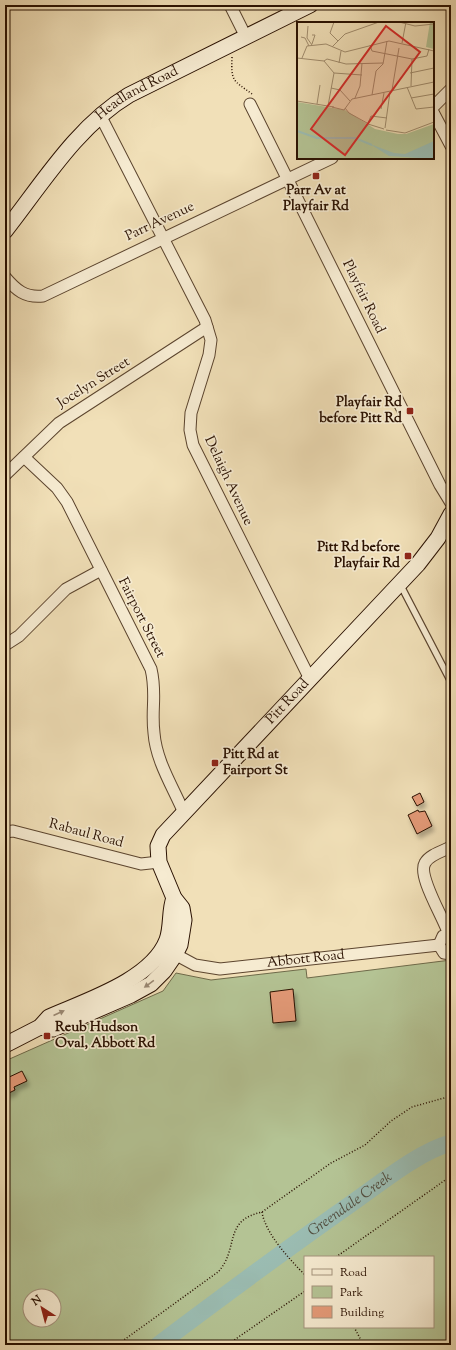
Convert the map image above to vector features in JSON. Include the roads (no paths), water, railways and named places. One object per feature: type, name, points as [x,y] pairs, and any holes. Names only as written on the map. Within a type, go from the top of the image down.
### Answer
[{"type":"main road","name":"Headland Road","points":[[5,231],[79,136],[100,115],[129,95],[310,5]]},
{"type":"main road","name":"Pitt Road","points":[[169,951],[180,945],[184,920],[182,908],[174,898],[159,862],[158,852],[160,841],[184,813],[400,583],[447,530],[451,514]]},
{"type":"main road","points":[[5,1045],[40,1027],[53,1029],[131,995],[151,984],[164,971],[169,951]]},
{"type":"street","points":[[230,5],[246,37]]},
{"type":"street","points":[[434,106],[451,89]]},
{"type":"street","name":"Playfair Road","points":[[253,101],[288,180],[440,485],[451,503]]},
{"type":"street","points":[[434,114],[451,146]]},
{"type":"street","name":"Delaigh Avenue","points":[[100,115],[207,328],[211,340],[209,355],[191,413],[190,430],[193,445],[310,679]]},
{"type":"street","name":"Parr Avenue","points":[[5,277],[14,288],[28,296],[43,296],[162,237],[288,180],[330,159]]},
{"type":"street","name":"Jocelyn Street","points":[[5,475],[59,424],[207,328]]},
{"type":"street","name":"Fairport Street","points":[[24,457],[57,488],[67,502],[150,669],[155,685],[154,733],[160,758],[184,813]]},
{"type":"street","points":[[5,645],[19,636],[66,590],[101,570]]},
{"type":"street","name":"Rabaul Road","points":[[5,832],[13,831],[140,864],[159,862]]},
{"type":"street","points":[[451,847],[429,858],[424,863],[423,872],[424,880],[445,921],[450,935],[440,939],[439,945],[444,953],[451,954]]},
{"type":"street","name":"Abbott Road","points":[[169,951],[195,965],[220,969],[439,945]]},
{"type":"lane","points":[[400,583],[451,682]]},
{"type":"waterway","name":"Greendale Creek","points":[[158,1345],[389,1176],[427,1153],[451,1143]]},
{"type":"place","name":"Parr Av at Playfair Rd","points":[[316,176]]},
{"type":"place","name":"Playfair Rd before Pitt Rd","points":[[410,411]]},
{"type":"place","name":"Pitt Rd before Playfair Rd","points":[[408,556]]},
{"type":"place","name":"Pitt Rd at Fairport St","points":[[215,763]]},
{"type":"place","name":"Reub Hudson Oval, Abbott Rd","points":[[47,1036]]}]
